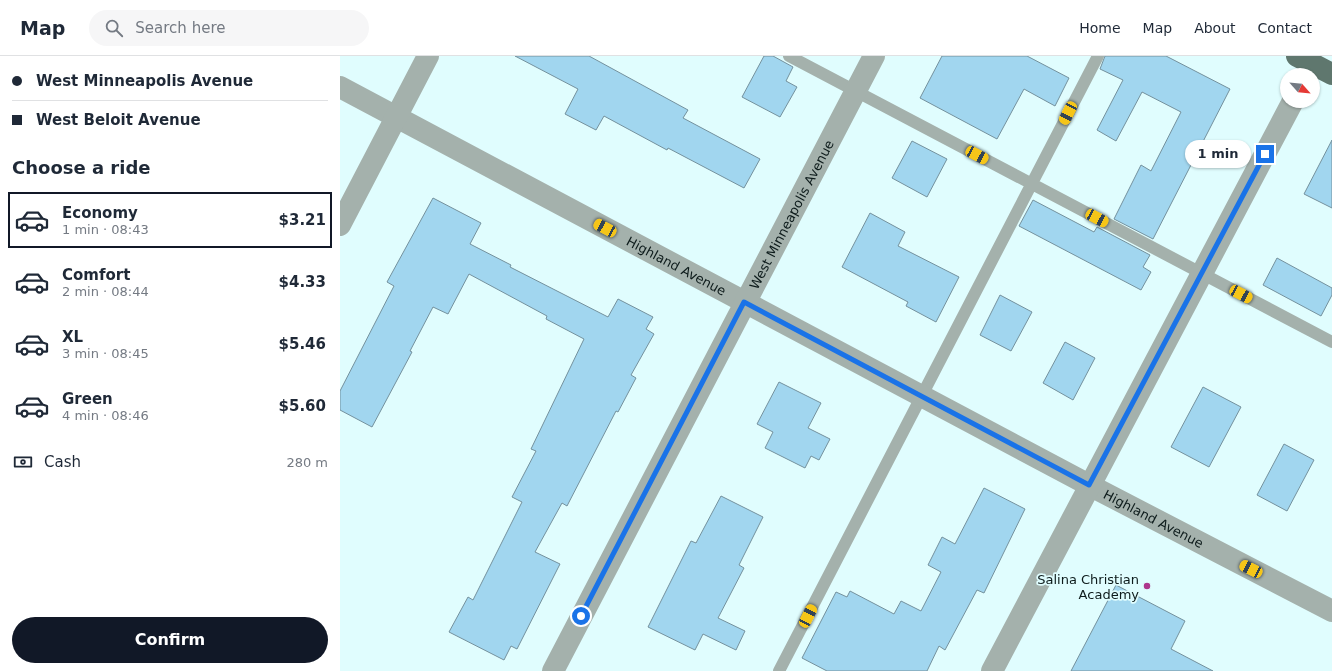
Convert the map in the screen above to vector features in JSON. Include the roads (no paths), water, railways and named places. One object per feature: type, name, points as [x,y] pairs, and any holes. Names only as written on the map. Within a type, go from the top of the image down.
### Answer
[{"type":"main road","points":[[1310,63],[1332,74]]},
{"type":"street","points":[[340,226],[428,56]]},
{"type":"street","name":"West Minneapolis Avenue","points":[[553,671],[744,302],[874,56]]},
{"type":"street","name":"Highland Avenue","points":[[340,87],[1089,485],[1332,611]]},
{"type":"street","points":[[992,671],[1289,108]]},
{"type":"lane","points":[[789,56],[1332,342]]},
{"type":"lane","points":[[779,671],[1098,56]]},
{"type":"place","name":"Salina Christian Academy","points":[[1147,586]]}]
